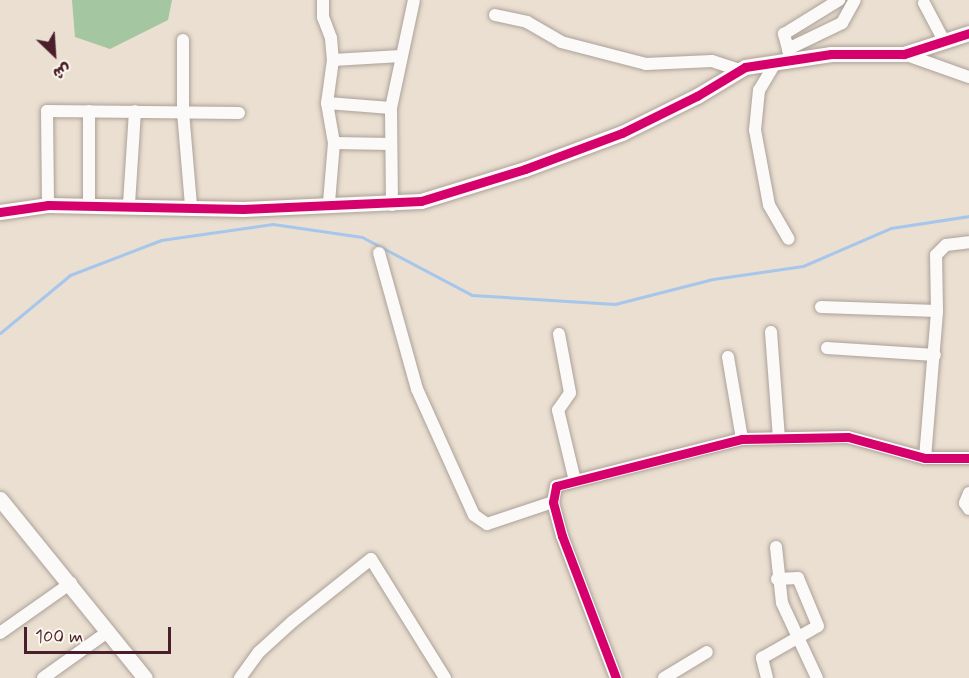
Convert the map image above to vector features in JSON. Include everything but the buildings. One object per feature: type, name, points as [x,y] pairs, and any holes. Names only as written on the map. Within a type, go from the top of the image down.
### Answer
[{"type":"street","points":[[323,0],[322,17],[331,38],[333,60],[327,103],[334,143],[328,203]]},
{"type":"street","points":[[392,205],[391,108],[414,0]]},
{"type":"street","points":[[785,57],[784,34],[839,0]]},
{"type":"street","points":[[789,239],[769,205],[755,130],[759,90],[785,57],[842,23],[855,0]]},
{"type":"street","points":[[924,3],[944,41]]},
{"type":"street","points":[[495,15],[527,22],[561,42],[646,64],[712,61],[748,68]]},
{"type":"street","points":[[0,212],[48,205],[191,205],[243,209],[328,203],[392,205],[479,184],[622,133],[748,68],[785,57],[831,54],[904,54],[969,33]]},
{"type":"street","points":[[183,40],[183,112],[191,205]]},
{"type":"street","points":[[904,54],[969,77]]},
{"type":"street","points":[[333,60],[401,56]]},
{"type":"street","points":[[327,103],[391,108]]},
{"type":"street","points":[[88,111],[89,205]]},
{"type":"street","points":[[129,204],[135,111]]},
{"type":"street","points":[[48,205],[46,112],[239,113]]},
{"type":"street","points":[[334,143],[390,144]]},
{"type":"street","points":[[925,458],[935,355],[936,255],[946,244],[969,242]]},
{"type":"street","points":[[379,253],[417,389],[474,515],[487,524],[553,502]]},
{"type":"street","points":[[821,307],[937,311]]},
{"type":"street","points":[[771,332],[779,438]]},
{"type":"street","points":[[558,334],[570,393],[558,410],[575,481]]},
{"type":"street","points":[[827,348],[935,355]]},
{"type":"street","points":[[728,357],[742,439]]},
{"type":"street","points":[[616,678],[577,581],[553,502],[556,486],[742,439],[857,438],[925,458],[969,458]]},
{"type":"street","points":[[969,493],[965,502],[969,509]]},
{"type":"street","points":[[0,499],[145,678]]},
{"type":"street","points":[[776,547],[777,579],[782,603],[818,678]]},
{"type":"street","points":[[240,678],[266,645],[324,593],[371,559],[445,678]]},
{"type":"street","points":[[767,678],[762,658],[799,638],[818,624],[798,578],[777,579]]},
{"type":"street","points":[[0,633],[71,584]]},
{"type":"street","points":[[43,678],[109,631]]},
{"type":"street","points":[[664,678],[707,652]]},
{"type":"green space","points":[[72,0],[172,0],[168,20],[110,49],[75,37]]},
{"type":"waterway","points":[[0,333],[70,275],[161,240],[273,224],[362,237],[472,295],[615,304],[713,279],[803,266],[891,228],[969,216]]},
{"type":"cycle path","points":[[0,212],[48,205],[243,209],[421,201],[525,169],[622,133],[697,96],[745,67],[831,54],[904,54],[969,33]]},
{"type":"cycle path","points":[[616,678],[562,536],[553,502],[556,486],[742,439],[848,437],[925,458],[969,458]]}]
